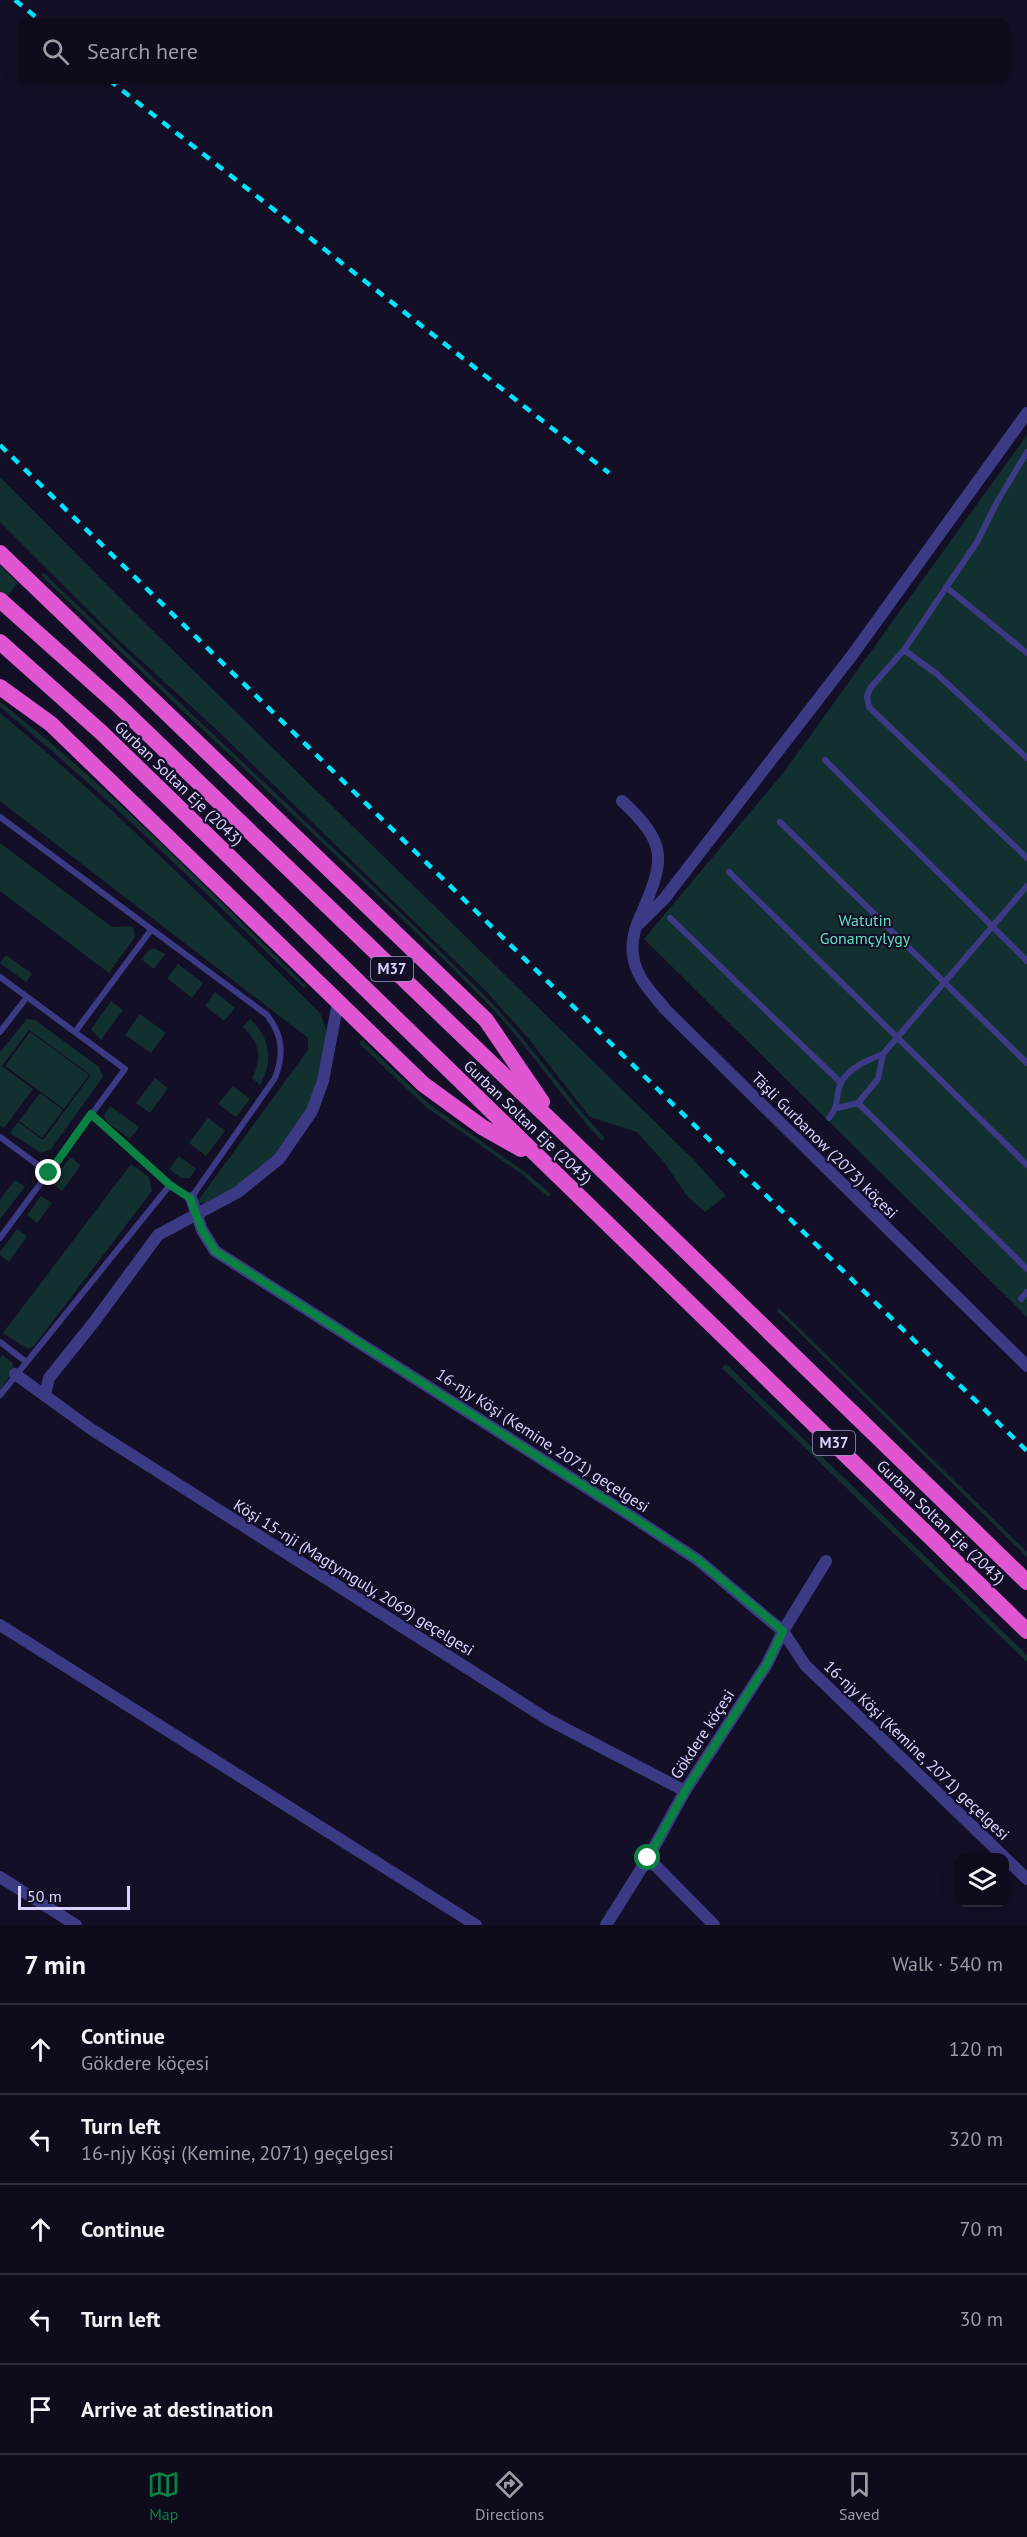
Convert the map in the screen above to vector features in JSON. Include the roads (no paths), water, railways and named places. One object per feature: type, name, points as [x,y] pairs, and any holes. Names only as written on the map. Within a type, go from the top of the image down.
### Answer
[{"type":"highway","points":[[0,553],[486,1020],[563,1132]]},
{"type":"highway","name":"Gurban Soltan Eje (2043)","points":[[0,600],[118,705],[1027,1582]]},
{"type":"highway","name":"Gurban Soltan Eje (2043)","points":[[0,642],[102,733],[1027,1631]]},
{"type":"highway","points":[[0,687],[51,724],[423,1084],[482,1127],[544,1162]]},
{"type":"street","points":[[634,929],[664,899],[853,654],[1027,413]]},
{"type":"street","points":[[622,801],[645,823],[654,839],[659,857],[657,877],[634,929]]},
{"type":"street","name":"Täşli Gurbanow (2073) köçesi","points":[[634,929],[632,954],[635,967],[666,1010],[1027,1366]]},
{"type":"street","points":[[45,1395],[49,1378],[94,1322],[158,1235],[238,1191],[279,1159],[312,1111],[323,1081],[338,1002]]},
{"type":"street","name":"16-njy Köşi (Kemine, 2071) geçelgesi","points":[[190,1198],[202,1230],[215,1251],[698,1560],[783,1631],[805,1665],[1027,1878]]},
{"type":"street","name":"Köşi 15-nji (Magtymguly, 2069) geçelgesi","points":[[15,1374],[91,1429],[548,1719],[685,1791]]},
{"type":"street","name":"Gökdere köçesi","points":[[606,1925],[648,1858],[685,1791],[767,1664],[783,1631],[826,1561]]},
{"type":"street","points":[[0,1625],[476,1925]]},
{"type":"street","points":[[648,1858],[714,1925]]},
{"type":"street","points":[[0,1877],[76,1925]]},
{"type":"lane","points":[[1027,452],[997,502],[977,542],[904,650],[870,687],[867,696],[868,707],[1027,858]]},
{"type":"lane","points":[[946,587],[1027,653]]},
{"type":"lane","points":[[904,650],[937,674],[1027,758]]},
{"type":"lane","points":[[825,760],[1027,961]]},
{"type":"lane","points":[[0,817],[267,1015],[277,1028],[282,1044],[280,1064],[275,1078],[190,1198],[170,1185],[91,1114]]},
{"type":"lane","points":[[780,822],[1027,1063]]},
{"type":"lane","points":[[729,872],[1027,1165]]},
{"type":"lane","points":[[828,1118],[837,1108],[841,1083],[858,1064],[883,1053],[1027,886]]},
{"type":"lane","points":[[670,918],[841,1083]]},
{"type":"lane","points":[[75,1032],[151,930]]},
{"type":"lane","points":[[0,977],[125,1069],[0,1238]]},
{"type":"lane","points":[[0,1032],[27,997]]},
{"type":"lane","points":[[837,1108],[858,1103],[878,1079],[883,1053]]},
{"type":"lane","points":[[858,1103],[1027,1269]]},
{"type":"lane","points":[[0,1137],[49,1173]]},
{"type":"lane","points":[[0,1395],[25,1361],[170,1185]]},
{"type":"lane","points":[[1021,1299],[1027,1292]]},
{"type":"lane","points":[[0,1342],[25,1361]]},
{"type":"railway","points":[[15,0],[37,18]]},
{"type":"railway","points":[[114,84],[609,473]]},
{"type":"railway","points":[[0,445],[1027,1451]]},
{"type":"park label","name":"Watutin Gonamçylygy","points":[[865,929]]}]
